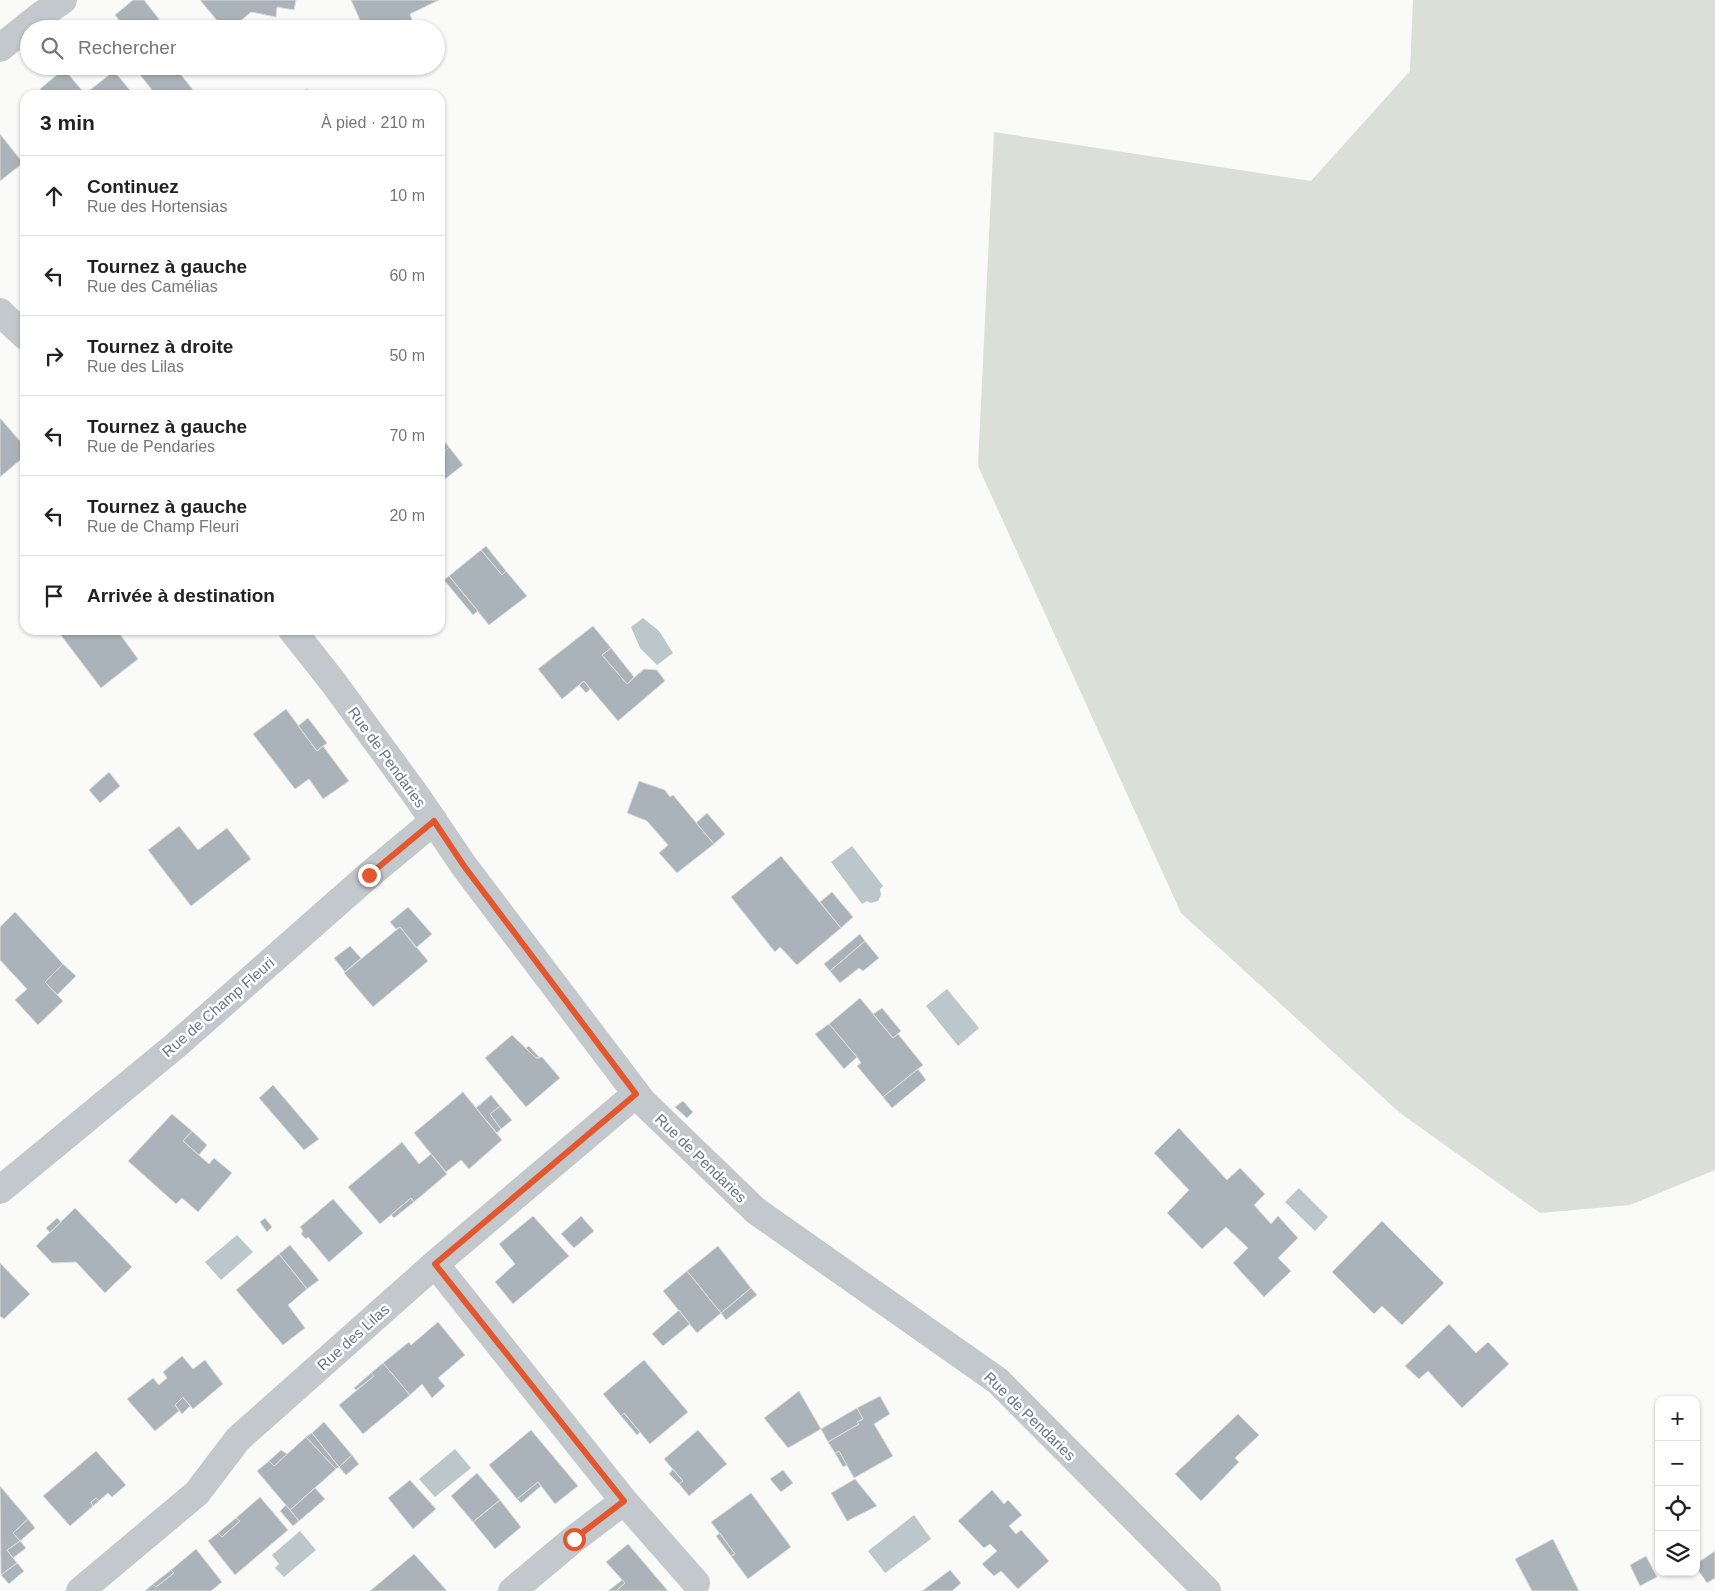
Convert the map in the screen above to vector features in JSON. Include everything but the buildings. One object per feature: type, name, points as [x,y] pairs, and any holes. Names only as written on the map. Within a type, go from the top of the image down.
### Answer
[{"type":"street","points":[[35,20],[64,0]]},
{"type":"street","points":[[0,48],[20,32]]},
{"type":"street","points":[[0,312],[20,331]]},
{"type":"street","name":"Rue de Pendaries","points":[[296,635],[333,682],[434,821],[464,866],[636,1094],[756,1212],[998,1381],[1207,1591]]},
{"type":"street","name":"Rue de Champ Fleuri","points":[[0,1190],[175,1046],[369,875],[434,821]]},
{"type":"street","name":"Rue des Lilas","points":[[80,1591],[196,1493],[238,1439],[435,1264],[636,1094]]},
{"type":"street","points":[[435,1264],[624,1501],[696,1583]]},
{"type":"street","points":[[512,1591],[574,1539],[624,1501]]},
{"type":"shaded area","points":[[1413,0],[1715,0],[1715,1170],[1630,1205],[1540,1213],[1400,1113],[1181,913],[978,466],[994,132],[1311,181],[1410,71]]},
{"type":"shaded area","points":[[643,618],[659,631],[673,653],[657,665],[640,648],[631,627]]},
{"type":"shaded area","points":[[852,846],[883,886],[880,889],[881,895],[878,901],[871,903],[867,901],[862,904],[831,862]]},
{"type":"shaded area","points":[[947,989],[979,1028],[958,1046],[926,1006]]},
{"type":"shaded area","points":[[1299,1188],[1328,1217],[1315,1231],[1285,1202]]},
{"type":"shaded area","points":[[237,1235],[253,1252],[221,1280],[205,1262]]},
{"type":"shaded area","points":[[455,1449],[471,1468],[435,1497],[419,1479]]},
{"type":"shaded area","points":[[914,1515],[931,1539],[885,1573],[868,1551]]},
{"type":"shaded area","points":[[300,1531],[316,1550],[284,1577],[275,1568],[279,1564],[272,1555]]},
{"type":"route","points":[[369,875],[434,821],[464,866],[636,1094],[435,1264],[624,1501],[574,1539]]}]
